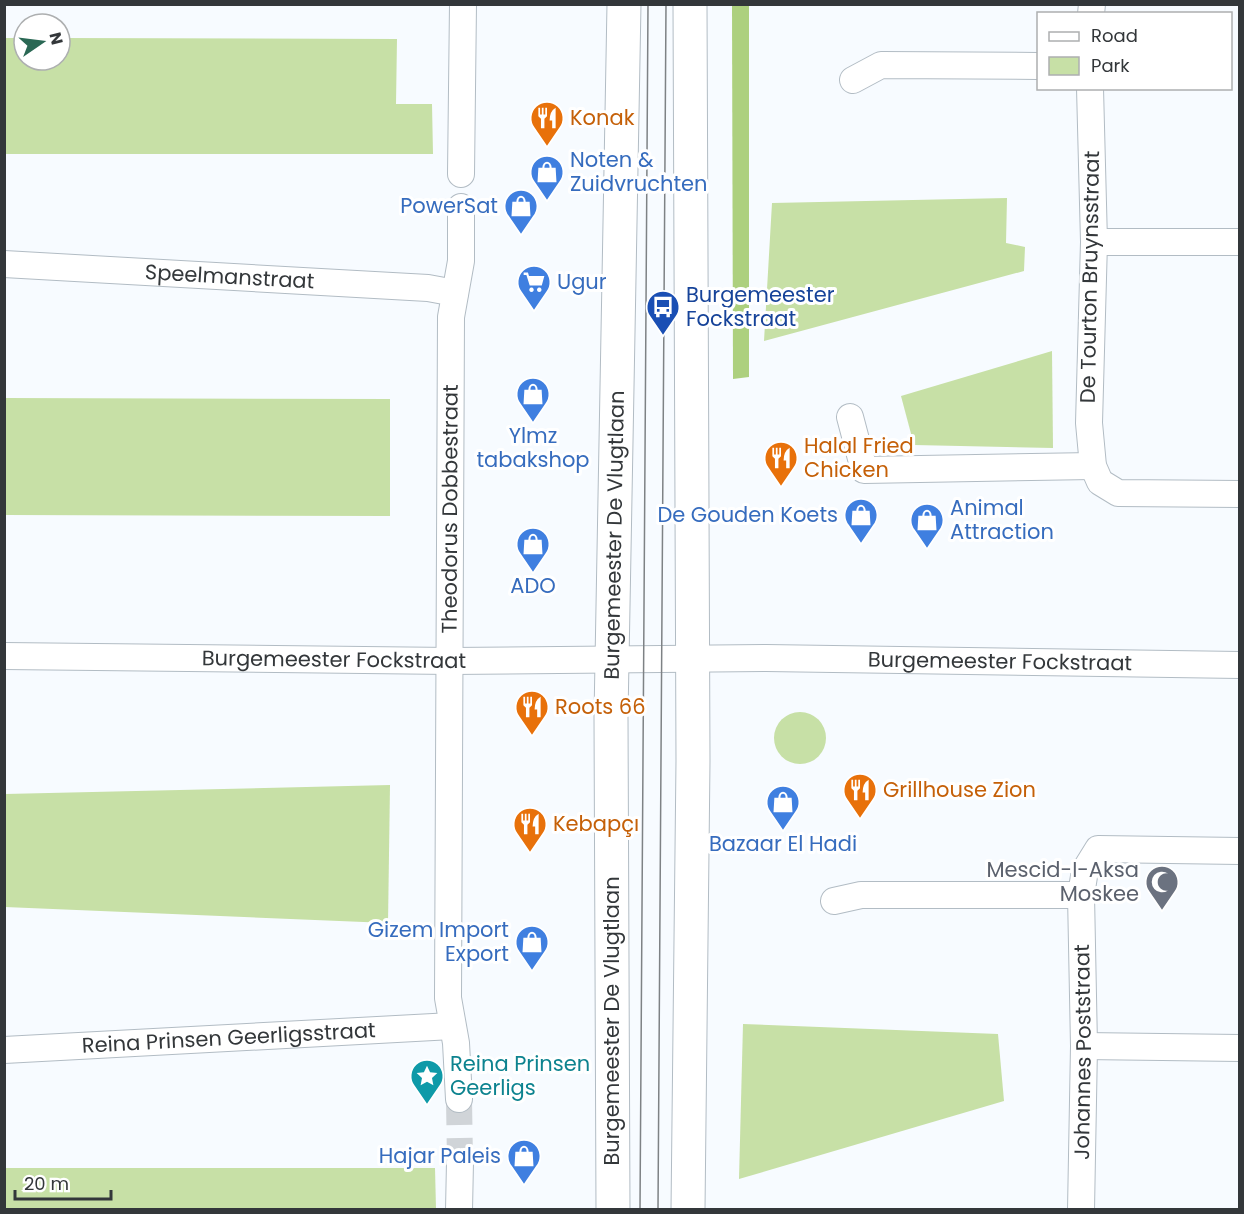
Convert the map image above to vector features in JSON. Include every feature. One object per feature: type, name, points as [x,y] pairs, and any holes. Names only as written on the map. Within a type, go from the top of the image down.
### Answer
[{"type":"main road","name":"Burgemeester De Vlugtlaan","points":[[613,1209],[612,659],[624,4]]},
{"type":"main road","points":[[688,1209],[693,659],[690,4]]},
{"type":"street","points":[[461,174],[463,4]]},
{"type":"street","points":[[853,80],[880,65],[1037,66]]},
{"type":"street","name":"De Tourton Bruynsstraat","points":[[1090,90],[1094,242],[1089,423],[1093,466]]},
{"type":"street","name":"Theodorus Dobbestraat","points":[[459,1099],[456,1043],[448,998],[451,317],[461,261],[460,207]]},
{"type":"street","points":[[1094,242],[1239,242]]},
{"type":"street","name":"Speelmanstraat","points":[[4,264],[428,288],[455,293]]},
{"type":"street","points":[[850,417],[864,470],[1093,466],[1100,482],[1118,493],[1239,494]]},
{"type":"street","name":"Burgemeester Fockstraat","points":[[4,656],[450,661],[693,659],[1239,665]]},
{"type":"street","name":"Johannes Poststraat","points":[[1081,1209],[1084,1046],[1081,895],[1085,870],[1098,849],[1239,851]]},
{"type":"street","points":[[834,901],[861,895],[1081,895]]},
{"type":"street","name":"Reina Prinsen Geerligsstraat","points":[[4,1050],[452,1026]]},
{"type":"street","points":[[1084,1046],[1239,1048]]},
{"type":"street","points":[[459,1209],[460,1162]]},
{"type":"green space","points":[[732,5],[749,5],[749,377],[733,379]]},
{"type":"green space","points":[[5,38],[12,38],[12,72],[72,72],[72,38],[397,39],[396,104],[432,104],[433,154],[5,154]]},
{"type":"green space","points":[[1007,198],[1006,243],[1025,247],[1024,271],[764,341],[772,203]]},
{"type":"green space","points":[[1052,351],[1053,448],[914,445],[901,396]]},
{"type":"green space","points":[[5,398],[390,399],[390,516],[5,515]]},
{"type":"green space","points":[[800,712],[810,714],[818,720],[824,728],[826,738],[824,748],[818,756],[810,762],[800,764],[790,762],[782,756],[776,748],[774,738],[776,728],[782,720],[790,714]]},
{"type":"green space","points":[[390,785],[388,923],[5,907],[5,794]]},
{"type":"green space","points":[[743,1024],[998,1034],[1004,1101],[739,1179]]},
{"type":"green space","points":[[5,1168],[435,1168],[436,1209],[5,1209]]},
{"type":"tunnel","points":[[459,1099],[460,1162]]},
{"type":"tram line","points":[[640,1210],[648,4]]},
{"type":"tram line","points":[[658,1210],[666,4]]},
{"type":"place","name":"Konak","points":[[547,147]]},
{"type":"place","name":"Noten & Zuidvruchten","points":[[547,201]]},
{"type":"place","name":"PowerSat","points":[[521,235]]},
{"type":"place","name":"Ugur","points":[[534,311]]},
{"type":"place","name":"Burgemeester Fockstraat","points":[[663,336]]},
{"type":"place","name":"Ylmz tabakshop","points":[[533,423]]},
{"type":"place","name":"Halal Fried Chicken","points":[[781,487]]},
{"type":"place","name":"De Gouden Koets","points":[[861,544]]},
{"type":"place","name":"Animal Attraction","points":[[927,549]]},
{"type":"place","name":"ADO","points":[[533,573]]},
{"type":"place","name":"Roots 66","points":[[532,736]]},
{"type":"place","name":"Grillhouse Zion","points":[[860,819]]},
{"type":"place","name":"Bazaar El Hadi","points":[[783,831]]},
{"type":"place","name":"Kebapçı","points":[[530,853]]},
{"type":"place","name":"Mescid-I-Aksa Moskee","points":[[1162,911]]},
{"type":"place","name":"Gizem Import Export","points":[[532,971]]},
{"type":"place","name":"Reina Prinsen Geerligs","points":[[427,1105]]},
{"type":"place","name":"Hajar Paleis","points":[[524,1185]]}]
